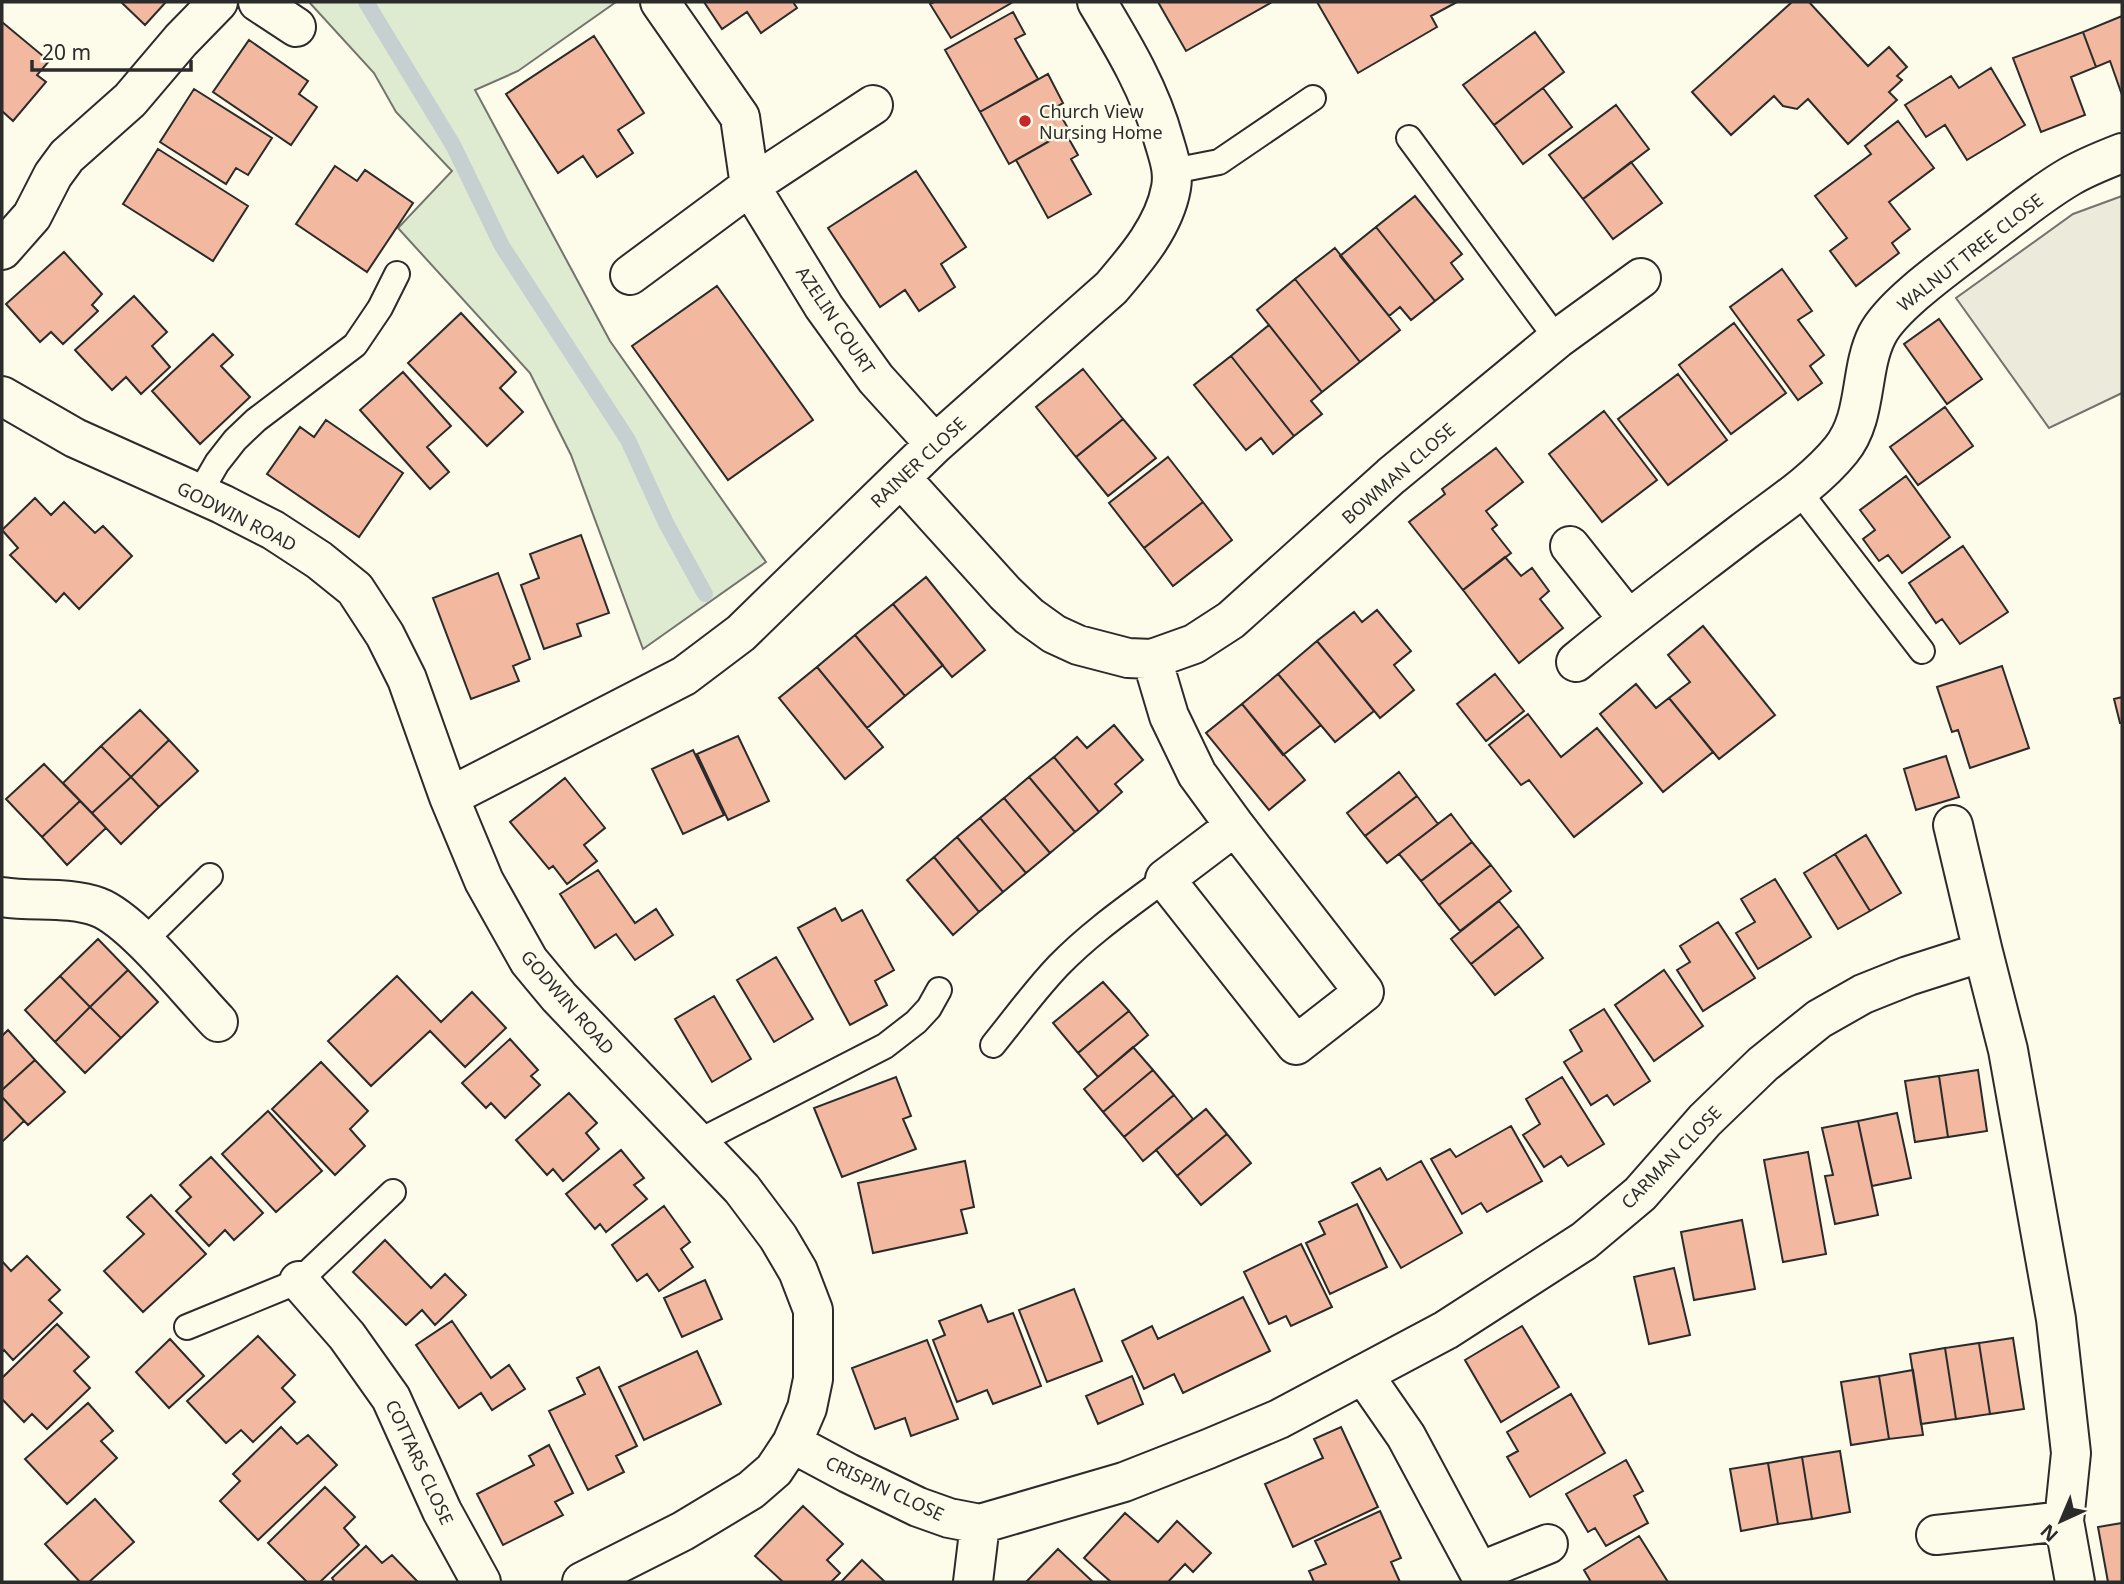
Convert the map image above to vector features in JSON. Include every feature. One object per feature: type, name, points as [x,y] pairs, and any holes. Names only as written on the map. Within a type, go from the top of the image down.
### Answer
[{"type":"street","points":[[2,250],[32,216],[53,175],[67,156],[130,100],[181,40],[218,2]]},
{"type":"street","points":[[258,2],[296,27]]},
{"type":"street","name":"AZELIN COURT","points":[[660,2],[740,117],[750,186],[824,307],[876,379],[934,444]]},
{"type":"street","name":"RAINER CLOSE","points":[[449,797],[684,676],[712,657],[741,633],[934,444],[1111,288],[1132,263],[1160,220],[1171,189],[1173,171],[1140,73],[1097,2]]},
{"type":"street","points":[[630,275],[750,186],[873,105]]},
{"type":"street","name":"WALNUT TREE CLOSE","points":[[1576,662],[1628,619],[1798,490],[1841,450],[1852,433],[1862,400],[1871,346],[1892,314],[1941,272],[2046,192],[2082,169],[2122,153]]},
{"type":"street","name":"BOWMAN CLOSE","points":[[901,478],[1029,616],[1054,634],[1078,645],[1128,658],[1152,659],[1194,644],[1231,620],[1391,476],[1557,340],[1641,278]]},
{"type":"street","name":"GODWIN ROAD","points":[[2,396],[75,438],[273,530],[319,560],[355,589],[385,635],[407,679],[449,797],[484,881],[529,961],[559,997],[742,1189],[778,1237],[798,1271],[813,1310],[813,1379],[807,1408],[792,1443],[774,1470],[751,1490],[683,1531],[582,1582]]},
{"type":"street","points":[[1570,546],[1628,619]]},
{"type":"street","points":[[1152,659],[1169,716],[1191,762],[1235,826],[1364,992],[1296,1045],[1165,879],[1235,826]]},
{"type":"street","points":[[1953,825],[2008,1050],[2056,1319],[2071,1453],[2064,1521],[2075,1582]]},
{"type":"street","points":[[2,897],[78,902],[99,907],[116,916],[218,1022]]},
{"type":"street","name":"CARMAN CLOSE","points":[[1124,1482],[1279,1419],[1446,1329],[1584,1241],[1640,1194],[1705,1120],[1763,1065],[1819,1020],[1863,994],[1908,976],[1983,953]]},
{"type":"street","name":"COTTARS CLOSE","points":[[299,1281],[346,1336],[391,1398],[442,1511],[481,1582]]},
{"type":"street","points":[[1363,1374],[1406,1436],[1481,1577],[1548,1544]]},
{"type":"street","name":"CRISPIN CLOSE","points":[[792,1443],[918,1507],[949,1518],[980,1524],[1124,1482]]},
{"type":"street","points":[[1936,1535],[2064,1521]]},
{"type":"street","points":[[973,1582],[980,1524]]},
{"type":"lane","points":[[1173,171],[1219,162],[1313,98]]},
{"type":"lane","points":[[1409,138],[1557,340]]},
{"type":"lane","points":[[199,494],[217,463],[235,440],[256,420],[355,345],[380,308],[397,274]]},
{"type":"lane","points":[[1798,490],[1922,651]]},
{"type":"lane","points":[[143,942],[210,876]]},
{"type":"lane","points":[[993,1045],[1062,962],[1113,918],[1165,879]]},
{"type":"lane","points":[[698,1142],[885,1046],[916,1022],[929,1008],[939,990]]},
{"type":"lane","points":[[187,1327],[299,1281],[393,1192]]},
{"type":"green space","points":[[309,2],[616,2],[518,71],[475,90],[610,341],[766,562],[643,649],[571,455],[530,373],[398,228],[452,171],[396,112],[374,73]]},
{"type":"shaded area","points":[[2122,196],[2122,393],[2049,428],[1956,298],[2073,214]]},
{"type":"building","points":[[121,2],[166,2],[145,25]]},
{"type":"building","points":[[704,2],[793,2],[797,8],[761,33],[747,12],[722,29]]},
{"type":"building","points":[[1013,2],[951,38],[930,4]]},
{"type":"building","points":[[1158,2],[1272,2],[1186,51]]},
{"type":"building","points":[[1317,2],[1457,2],[1431,16],[1437,27],[1358,73]]},
{"type":"building","points":[[1792,2],[1809,2],[1868,66],[1889,47],[1907,67],[1897,76],[1902,80],[1889,92],[1897,100],[1848,144],[1808,99],[1797,109],[1783,106],[1774,96],[1731,135],[1692,92]]},
{"type":"building","points":[[1013,12],[1025,34],[1015,39],[1038,79],[980,112],[945,50]]},
{"type":"building","points":[[2122,16],[2122,95],[2110,61],[2096,67],[2083,32]]},
{"type":"building","points":[[2,22],[49,61],[37,75],[46,82],[13,121],[2,111]]},
{"type":"building","points":[[1535,32],[1564,72],[1494,125],[1463,85]]},
{"type":"building","points":[[2083,32],[2096,67],[2071,77],[2085,115],[2041,132],[2013,58]]},
{"type":"building","points":[[594,36],[644,113],[618,130],[633,153],[597,177],[583,156],[558,173],[506,94]]},
{"type":"building","points":[[249,40],[308,81],[299,94],[317,107],[291,145],[213,92]]},
{"type":"building","points":[[1991,68],[2025,125],[1967,160],[1945,125],[1926,137],[1905,105],[1951,76],[1959,88]]},
{"type":"building","name":"Church View Nursing Home","points":[[1048,74],[1063,103],[1056,107],[1069,130],[1009,164],[980,112]]},
{"type":"building","points":[[1543,88],[1572,127],[1523,164],[1494,125]]},
{"type":"building","points":[[194,89],[272,138],[248,175],[236,168],[226,184],[160,142]]},
{"type":"building","points":[[1616,105],[1649,149],[1583,199],[1549,155]]},
{"type":"building","points":[[1898,121],[1934,168],[1889,202],[1910,229],[1892,243],[1899,253],[1856,286],[1830,251],[1847,238],[1815,196],[1871,154],[1865,146]]},
{"type":"building","points":[[1065,132],[1078,155],[1071,159],[1091,194],[1048,218],[1016,160]]},
{"type":"building","points":[[158,149],[248,206],[213,261],[123,204]]},
{"type":"building","points":[[1631,162],[1662,203],[1613,239],[1583,199]]},
{"type":"building","points":[[335,166],[357,181],[365,170],[413,203],[367,272],[296,224]]},
{"type":"building","points":[[916,171],[966,247],[941,264],[955,287],[919,311],[905,290],[880,307],[828,228]]},
{"type":"building","points":[[1415,196],[1462,254],[1451,263],[1463,279],[1435,301],[1376,227]]},
{"type":"building","points":[[1376,227],[1435,301],[1411,320],[1400,307],[1389,316],[1340,256]]},
{"type":"building","points":[[1335,248],[1400,330],[1360,362],[1295,279]]},
{"type":"building","points":[[64,252],[102,294],[92,305],[98,311],[63,344],[51,332],[40,342],[6,304]]},
{"type":"building","points":[[1782,269],[1812,311],[1798,320],[1824,355],[1810,366],[1822,383],[1798,400],[1730,307]]},
{"type":"building","points":[[1295,279],[1360,362],[1322,392],[1257,310]]},
{"type":"building","points":[[717,286],[813,420],[728,480],[632,346]]},
{"type":"building","points":[[134,296],[167,332],[152,346],[170,367],[141,394],[126,377],[112,390],[75,350]]},
{"type":"building","points":[[461,313],[516,372],[500,388],[523,412],[487,446],[408,363]]},
{"type":"building","points":[[1939,319],[1982,379],[1947,404],[1904,344]]},
{"type":"building","points":[[1734,323],[1786,393],[1731,434],[1679,365]]},
{"type":"building","points":[[1269,325],[1322,392],[1311,401],[1322,414],[1294,436],[1231,356]]},
{"type":"building","points":[[213,334],[233,355],[221,366],[250,397],[200,444],[152,391]]},
{"type":"building","points":[[1231,356],[1294,436],[1273,454],[1261,438],[1246,450],[1194,385]]},
{"type":"building","points":[[1083,369],[1123,419],[1076,457],[1036,407]]},
{"type":"building","points":[[403,372],[451,426],[427,447],[449,472],[430,489],[360,410]]},
{"type":"building","points":[[1678,374],[1727,440],[1668,485],[1618,419]]},
{"type":"building","points":[[1945,407],[1973,446],[1918,485],[1890,447]]},
{"type":"building","points":[[1604,411],[1657,480],[1602,522],[1549,454]]},
{"type":"building","points":[[1123,419],[1156,458],[1108,496],[1076,457]]},
{"type":"building","points":[[326,420],[403,473],[359,537],[267,474],[300,427],[314,437]]},
{"type":"building","points":[[1496,448],[1523,482],[1486,511],[1497,525],[1492,529],[1511,553],[1463,590],[1409,522],[1445,494],[1442,489]]},
{"type":"building","points":[[1168,457],[1203,502],[1144,548],[1109,503]]},
{"type":"building","points":[[1906,476],[1950,537],[1902,573],[1888,555],[1879,561],[1863,539],[1875,530],[1860,510]]},
{"type":"building","points":[[35,498],[51,515],[64,502],[95,533],[103,526],[132,556],[79,609],[64,593],[56,602],[10,555],[18,548],[2,530]]},
{"type":"building","points":[[1203,502],[1232,540],[1173,586],[1144,548]]},
{"type":"building","points":[[581,535],[609,613],[577,624],[581,636],[544,649],[521,585],[539,578],[530,554]]},
{"type":"building","points":[[1963,546],[2008,612],[1960,644],[1942,619],[1936,623],[1909,583]]},
{"type":"building","points":[[1505,557],[1521,576],[1532,568],[1549,591],[1540,599],[1563,628],[1519,663],[1463,590]]},
{"type":"building","points":[[498,573],[530,659],[513,666],[519,681],[471,699],[433,598]]},
{"type":"building","points":[[926,577],[985,650],[952,677],[893,604]]},
{"type":"building","points":[[893,604],[943,665],[905,696],[855,635]]},
{"type":"building","points":[[1377,610],[1411,651],[1394,665],[1414,690],[1380,718],[1317,641],[1354,612],[1362,622]]},
{"type":"building","points":[[1703,626],[1775,715],[1719,759],[1669,698],[1690,682],[1668,655]]},
{"type":"building","points":[[855,635],[905,696],[867,728],[817,667]]},
{"type":"building","points":[[1317,641],[1374,711],[1335,742],[1278,674]]},
{"type":"building","points":[[2002,666],[2029,748],[1970,768],[1958,730],[1952,732],[1937,687]]},
{"type":"building","points":[[817,667],[883,747],[845,779],[779,698]]},
{"type":"building","points":[[1278,674],[1321,725],[1283,755],[1242,704]]},
{"type":"building","points":[[1495,674],[1524,711],[1486,741],[1457,704]]},
{"type":"building","points":[[1636,684],[1656,708],[1669,698],[1713,752],[1663,792],[1600,714]]},
{"type":"building","points":[[2122,697],[2122,723],[2120,723],[2114,699]]},
{"type":"building","points":[[1242,704],[1305,780],[1269,810],[1206,733]]},
{"type":"building","points":[[140,710],[169,740],[131,777],[101,746]]},
{"type":"building","points":[[1528,714],[1561,757],[1597,728],[1642,783],[1574,837],[1529,780],[1521,785],[1489,745]]},
{"type":"building","points":[[1114,725],[1143,760],[1115,784],[1122,792],[1099,812],[1054,757],[1077,737],[1087,748]]},
{"type":"building","points":[[738,736],[769,801],[728,820],[697,754]]},
{"type":"building","points":[[169,740],[198,771],[159,807],[131,777]]},
{"type":"building","points":[[101,746],[131,777],[92,813],[63,783]]},
{"type":"building","points":[[693,750],[724,815],[683,834],[652,769]]},
{"type":"building","points":[[1946,756],[1959,797],[1916,810],[1904,769]]},
{"type":"building","points":[[1054,757],[1099,812],[1075,832],[1029,777]]},
{"type":"building","points":[[44,764],[80,801],[42,837],[6,799]]},
{"type":"building","points":[[1399,772],[1417,796],[1365,836],[1347,813]]},
{"type":"building","points":[[131,777],[159,807],[121,844],[92,813]]},
{"type":"building","points":[[1029,777],[1075,832],[1050,853],[1004,798]]},
{"type":"building","points":[[565,778],[605,828],[584,845],[597,861],[567,884],[553,866],[549,869],[510,822]]},
{"type":"building","points":[[1417,796],[1438,824],[1387,863],[1365,836]]},
{"type":"building","points":[[1004,798],[1050,853],[1026,873],[980,818]]},
{"type":"building","points":[[80,801],[106,828],[67,865],[42,837]]},
{"type":"building","points":[[1451,814],[1472,842],[1421,881],[1399,854]]},
{"type":"building","points":[[980,818],[1026,873],[1003,892],[957,837]]},
{"type":"building","points":[[1866,835],[1901,893],[1870,911],[1835,854]]},
{"type":"building","points":[[957,837],[1003,892],[979,912],[934,857]]},
{"type":"building","points":[[1472,842],[1491,865],[1439,905],[1421,881]]},
{"type":"building","points":[[1835,854],[1870,911],[1838,929],[1804,873]]},
{"type":"building","points":[[934,857],[979,912],[953,935],[907,880]]},
{"type":"building","points":[[1491,865],[1511,891],[1460,931],[1439,905]]},
{"type":"building","points":[[598,870],[635,923],[656,909],[673,935],[635,960],[616,934],[595,948],[560,894]]},
{"type":"building","points":[[1775,879],[1811,937],[1758,969],[1736,933],[1755,922],[1741,899]]},
{"type":"building","points":[[1499,901],[1519,926],[1471,964],[1451,939]]},
{"type":"building","points":[[835,908],[842,921],[862,910],[894,970],[875,981],[887,1005],[850,1025],[798,928]]},
{"type":"building","points":[[1718,922],[1755,978],[1703,1011],[1677,970],[1690,962],[1680,946]]},
{"type":"building","points":[[1519,926],[1543,958],[1495,995],[1471,964]]},
{"type":"building","points":[[98,939],[128,970],[90,1007],[60,976]]},
{"type":"building","points":[[776,957],[813,1019],[774,1042],[737,980]]},
{"type":"building","points":[[128,970],[158,1002],[121,1038],[90,1007]]},
{"type":"building","points":[[1664,970],[1703,1026],[1654,1061],[1615,1005]]},
{"type":"building","points":[[60,976],[90,1007],[55,1042],[25,1010]]},
{"type":"building","points":[[397,976],[441,1022],[472,992],[506,1028],[465,1067],[430,1031],[371,1086],[328,1041]]},
{"type":"building","points":[[1103,982],[1129,1011],[1078,1053],[1053,1023]]},
{"type":"building","points":[[714,996],[751,1059],[712,1082],[675,1019]]},
{"type":"building","points":[[90,1007],[121,1038],[85,1073],[55,1042]]},
{"type":"building","points":[[1604,1009],[1650,1081],[1614,1105],[1607,1095],[1591,1105],[1564,1062],[1582,1051],[1570,1030]]},
{"type":"building","points":[[1129,1011],[1148,1035],[1098,1077],[1078,1053]]},
{"type":"building","points":[[8,1030],[35,1060],[2,1090],[2,1036]]},
{"type":"building","points":[[510,1039],[538,1070],[531,1076],[540,1085],[505,1118],[491,1103],[486,1108],[462,1083]]},
{"type":"building","points":[[1133,1047],[1153,1070],[1103,1112],[1084,1089]]},
{"type":"building","points":[[35,1060],[65,1092],[28,1125],[2,1097],[2,1090]]},
{"type":"building","points":[[321,1062],[368,1111],[350,1129],[365,1146],[335,1175],[272,1109]]},
{"type":"building","points":[[1153,1070],[1174,1095],[1124,1137],[1103,1112]]},
{"type":"building","points":[[1978,1070],[1987,1131],[1948,1137],[1939,1076]]},
{"type":"building","points":[[1939,1076],[1948,1137],[1915,1142],[1905,1081]]},
{"type":"building","points":[[896,1077],[911,1116],[903,1119],[916,1149],[842,1177],[814,1108]]},
{"type":"building","points":[[1562,1077],[1604,1144],[1568,1166],[1561,1156],[1544,1167],[1523,1135],[1540,1124],[1526,1099]]},
{"type":"building","points":[[569,1093],[597,1123],[586,1133],[599,1149],[563,1181],[553,1169],[547,1175],[516,1140]]},
{"type":"building","points":[[1174,1095],[1193,1119],[1143,1161],[1124,1137]]},
{"type":"building","points":[[2,1097],[24,1121],[2,1142]]},
{"type":"building","points":[[1206,1109],[1227,1134],[1177,1176],[1156,1150]]},
{"type":"building","points":[[268,1111],[322,1171],[276,1212],[222,1154]]},
{"type":"building","points":[[1897,1113],[1911,1178],[1872,1186],[1858,1121]]},
{"type":"building","points":[[1858,1121],[1878,1215],[1835,1224],[1825,1176],[1833,1175],[1822,1128]]},
{"type":"building","points":[[1511,1126],[1542,1181],[1487,1212],[1481,1203],[1462,1214],[1431,1159],[1450,1149],[1456,1157]]},
{"type":"building","points":[[1227,1134],[1251,1163],[1201,1205],[1177,1176]]},
{"type":"building","points":[[621,1150],[644,1178],[634,1185],[647,1199],[606,1232],[600,1224],[595,1229],[566,1194]]},
{"type":"building","points":[[1808,1152],[1826,1254],[1783,1262],[1764,1160]]},
{"type":"building","points":[[211,1157],[263,1213],[234,1240],[225,1230],[209,1246],[176,1211],[191,1197],[180,1185]]},
{"type":"building","points":[[965,1161],[974,1207],[961,1210],[967,1233],[873,1253],[858,1183]]},
{"type":"building","points":[[1421,1161],[1462,1233],[1401,1268],[1352,1183],[1380,1168],[1387,1180]]},
{"type":"building","points":[[151,1195],[206,1254],[143,1312],[104,1271],[144,1234],[127,1217]]},
{"type":"building","points":[[1357,1204],[1387,1267],[1330,1294],[1306,1243],[1325,1234],[1319,1222]]},
{"type":"building","points":[[664,1206],[690,1242],[681,1249],[693,1267],[659,1291],[647,1274],[637,1281],[612,1245]]},
{"type":"building","points":[[1742,1220],[1755,1289],[1694,1300],[1681,1232]]},
{"type":"building","points":[[385,1240],[431,1288],[445,1274],[466,1295],[435,1325],[422,1310],[406,1325],[353,1272]]},
{"type":"building","points":[[1301,1244],[1332,1307],[1291,1326],[1286,1316],[1269,1324],[1244,1272]]},
{"type":"building","points":[[27,1256],[60,1290],[49,1300],[62,1313],[13,1360],[4,1350],[2,1352],[2,1261],[11,1271]]},
{"type":"building","points":[[1674,1268],[1690,1335],[1649,1344],[1634,1277]]},
{"type":"building","points":[[705,1280],[722,1319],[682,1337],[664,1298]]},
{"type":"building","points":[[1074,1289],[1102,1361],[1047,1382],[1019,1310]]},
{"type":"building","points":[[1243,1297],[1270,1351],[1183,1393],[1174,1374],[1144,1389],[1122,1341],[1152,1326],[1158,1339]]},
{"type":"building","points":[[981,1305],[988,1322],[1013,1313],[1041,1386],[993,1404],[987,1390],[957,1402],[933,1340],[945,1335],[939,1321]]},
{"type":"building","points":[[452,1321],[491,1378],[509,1365],[525,1389],[492,1410],[481,1393],[459,1408],[416,1345]]},
{"type":"building","points":[[57,1324],[89,1357],[74,1371],[90,1388],[47,1429],[32,1414],[24,1422],[2,1399],[2,1378]]},
{"type":"building","points":[[1522,1326],[1559,1387],[1501,1422],[1465,1360]]},
{"type":"building","points":[[258,1336],[295,1375],[282,1388],[295,1402],[253,1442],[241,1430],[226,1443],[187,1401]]},
{"type":"building","points":[[2013,1338],[2024,1409],[1990,1414],[1979,1343]]},
{"type":"building","points":[[170,1339],[204,1376],[169,1408],[136,1372]]},
{"type":"building","points":[[927,1340],[958,1419],[911,1436],[905,1418],[875,1429],[852,1368]]},
{"type":"building","points":[[1979,1343],[1990,1414],[1956,1419],[1945,1348]]},
{"type":"building","points":[[1945,1348],[1956,1419],[1921,1424],[1910,1354]]},
{"type":"building","points":[[697,1351],[721,1404],[644,1440],[619,1387]]},
{"type":"building","points":[[599,1367],[637,1446],[616,1456],[624,1472],[588,1490],[549,1411],[585,1394],[577,1378]]},
{"type":"building","points":[[1913,1370],[1923,1435],[1889,1439],[1879,1376]]},
{"type":"building","points":[[1132,1376],[1143,1404],[1098,1424],[1086,1396]]},
{"type":"building","points":[[1879,1376],[1889,1439],[1851,1445],[1841,1382]]},
{"type":"building","points":[[1571,1394],[1605,1453],[1530,1497],[1507,1457],[1518,1451],[1507,1432]]},
{"type":"building","points":[[88,1403],[113,1431],[101,1441],[117,1458],[67,1504],[25,1459]]},
{"type":"building","points":[[281,1427],[297,1444],[308,1435],[337,1465],[258,1540],[220,1501],[240,1481],[233,1474]]},
{"type":"building","points":[[1341,1427],[1378,1507],[1293,1547],[1265,1484],[1323,1458],[1314,1439]]},
{"type":"building","points":[[549,1445],[573,1493],[555,1502],[563,1515],[503,1545],[477,1494],[534,1465],[529,1456]]},
{"type":"building","points":[[1840,1451],[1850,1512],[1812,1519],[1802,1457]]},
{"type":"building","points":[[1802,1457],[1812,1519],[1778,1524],[1768,1463]]},
{"type":"building","points":[[1626,1460],[1643,1491],[1634,1496],[1648,1523],[1606,1546],[1595,1528],[1588,1532],[1566,1494]]},
{"type":"building","points":[[1768,1463],[1778,1524],[1741,1531],[1730,1469]]},
{"type":"building","points":[[325,1487],[355,1517],[344,1528],[359,1545],[320,1582],[307,1582],[268,1543]]},
{"type":"building","points":[[95,1499],[134,1542],[89,1582],[80,1582],[45,1544]]},
{"type":"building","points":[[803,1506],[843,1544],[827,1560],[840,1573],[831,1582],[783,1582],[755,1556]]},
{"type":"building","points":[[1380,1511],[1401,1558],[1391,1562],[1400,1582],[1314,1582],[1309,1571],[1326,1564],[1315,1541]]},
{"type":"building","points":[[1125,1513],[1158,1542],[1177,1521],[1211,1553],[1193,1572],[1185,1564],[1168,1582],[1111,1582],[1084,1558]]},
{"type":"building","points":[[2122,1523],[2122,1582],[2108,1582],[2098,1527]]},
{"type":"building","points":[[1639,1536],[1668,1582],[1591,1582],[1584,1570]]},
{"type":"building","points":[[366,1546],[382,1563],[392,1555],[418,1582],[335,1582],[332,1578]]},
{"type":"building","points":[[1058,1549],[1093,1582],[1026,1582]]},
{"type":"building","points":[[862,1560],[885,1582],[841,1582]]},
{"type":"waterway","points":[[366,2],[453,145],[502,246],[628,440],[666,523],[705,594]]},
{"type":"place","name":"Church View Nursing Home","points":[[1025,121]]}]
